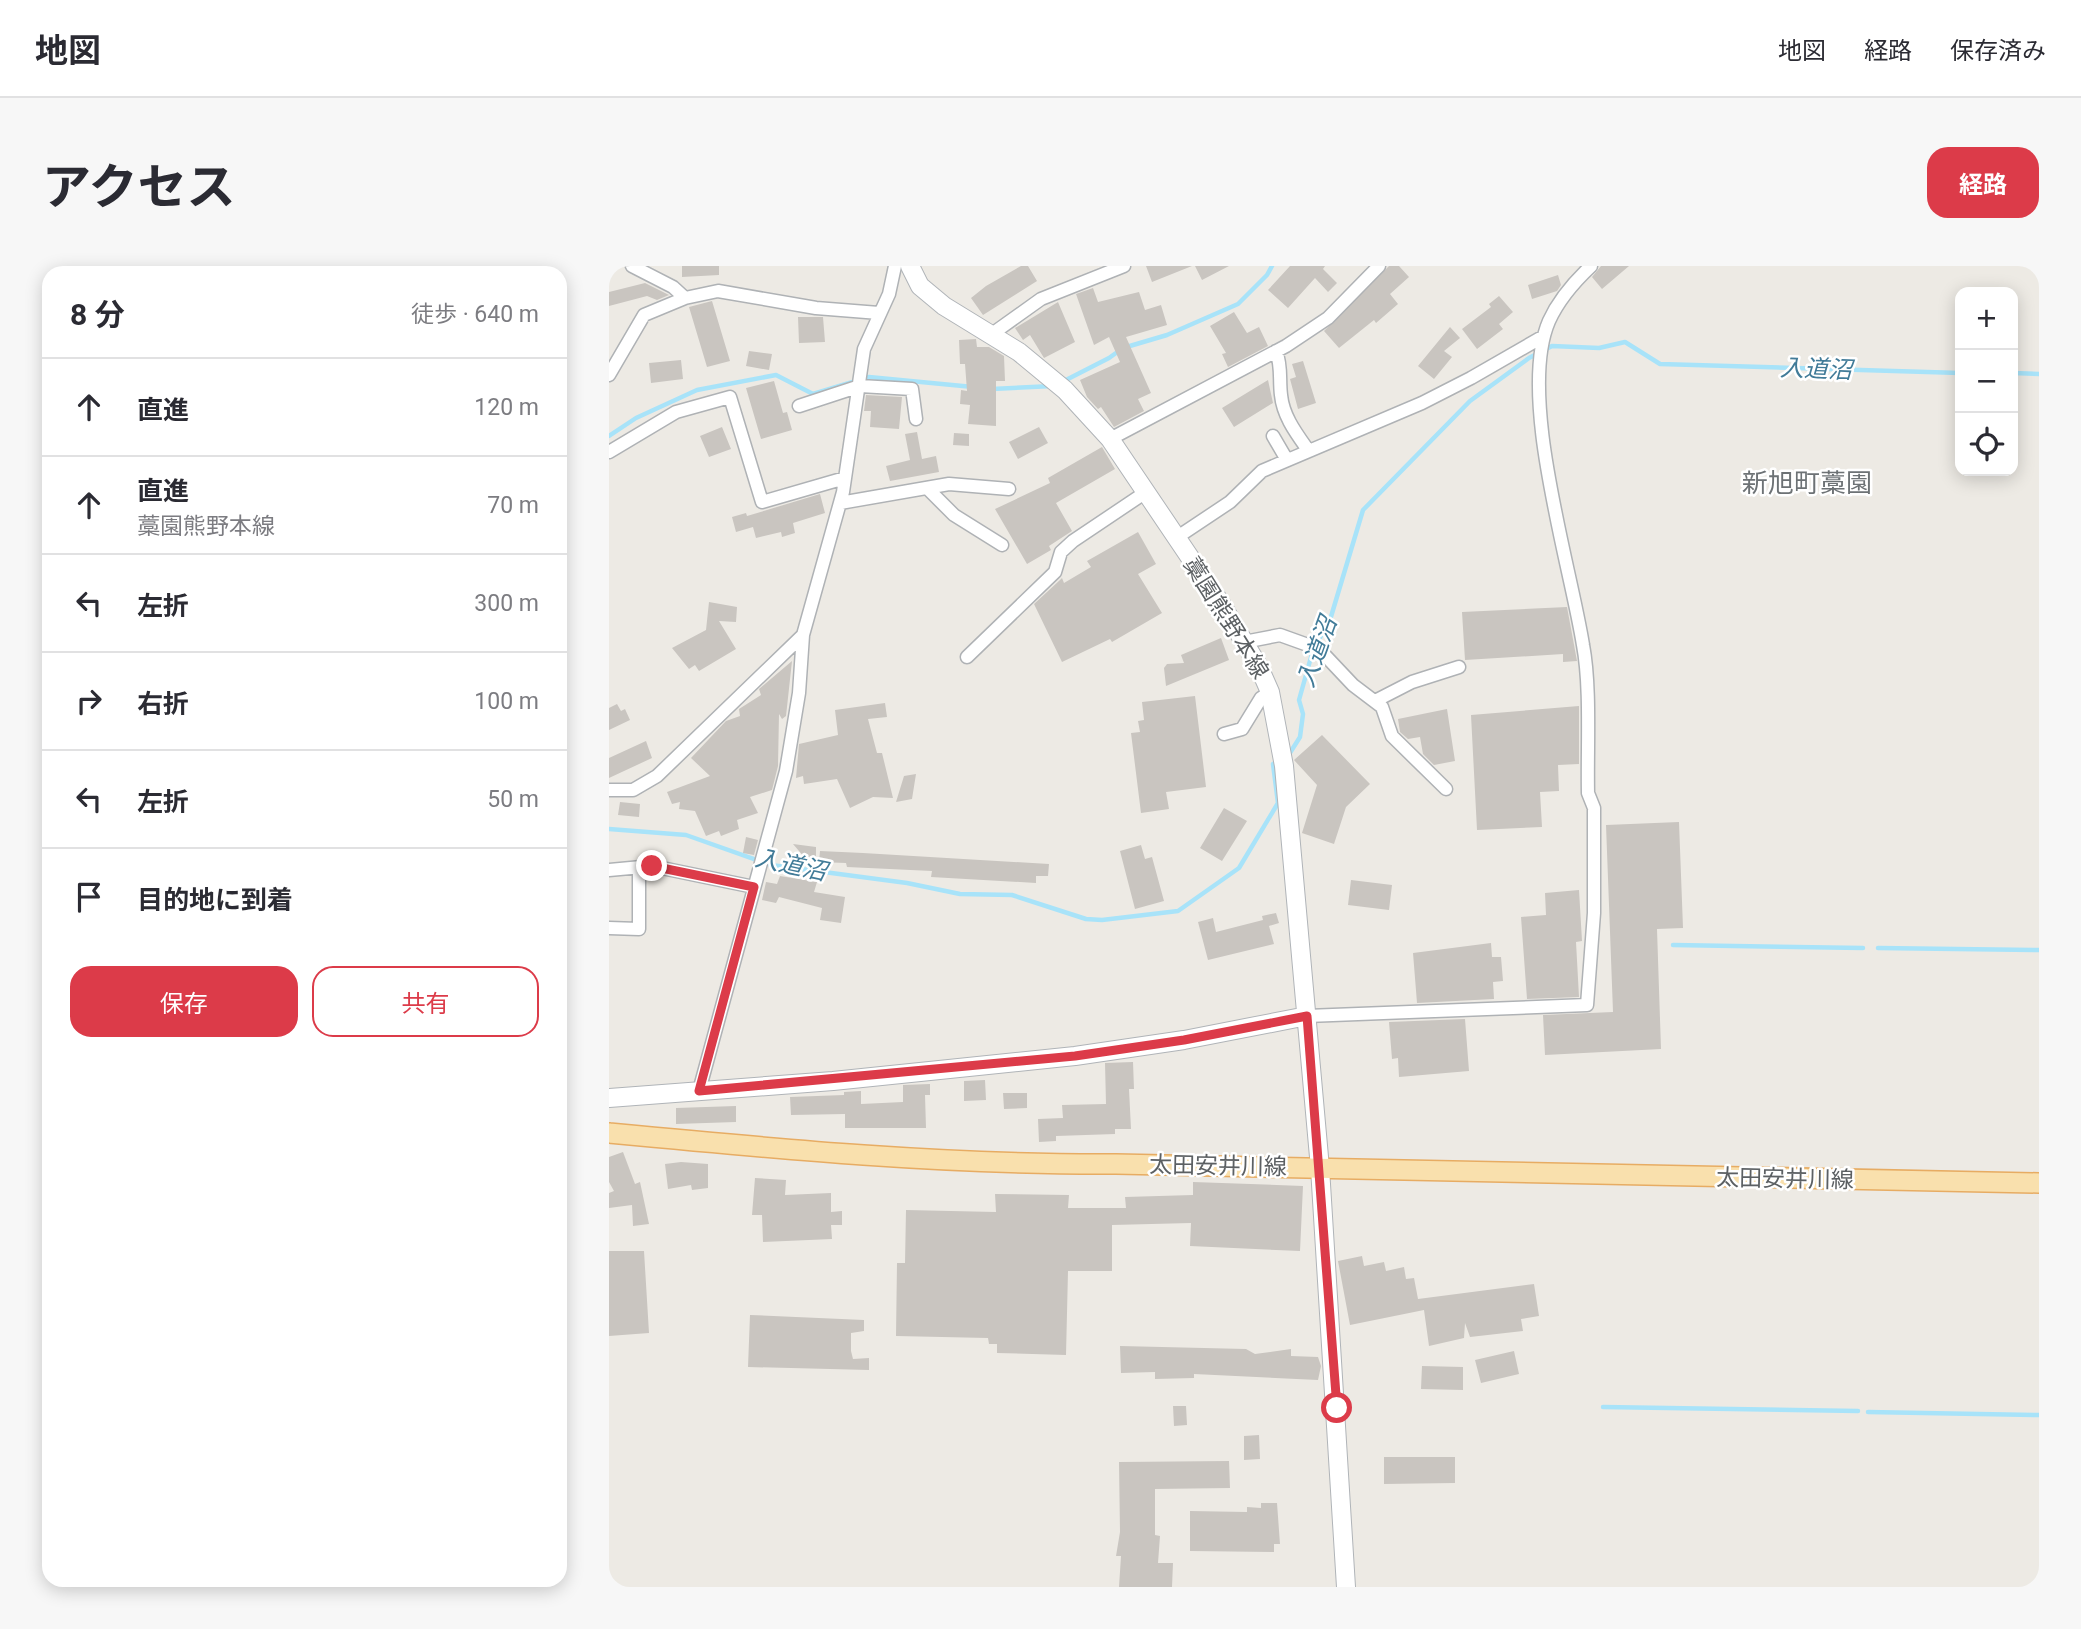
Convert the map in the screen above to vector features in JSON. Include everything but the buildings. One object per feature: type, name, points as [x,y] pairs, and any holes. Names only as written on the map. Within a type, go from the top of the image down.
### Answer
[{"type":"main road","name":"太田安井川線","points":[[609,1133],[899,1159],[1019,1165],[1320,1168],[2039,1183]]},
{"type":"street","points":[[632,266],[673,287],[685,298]]},
{"type":"street","points":[[699,1091],[786,771],[799,693],[803,635],[840,503],[864,349],[889,294],[895,266]]},
{"type":"street","name":"藁園熊野本線","points":[[910,266],[921,286],[944,306],[992,334],[1051,378],[1110,439],[1244,642],[1270,692],[1283,760],[1320,1168],[1346,1587]]},
{"type":"street","points":[[992,334],[1041,299],[1124,266]]},
{"type":"street","points":[[1110,439],[1276,351],[1328,318],[1380,266]]},
{"type":"street","points":[[609,1098],[1075,1056],[1184,1040],[1307,1016],[1587,1005],[1594,913],[1594,808],[1588,793],[1584,647],[1567,574],[1538,395],[1544,338],[1550,320],[1566,293],[1591,266]]},
{"type":"street","points":[[609,375],[644,315],[685,298],[718,291],[816,308],[879,313]]},
{"type":"street","points":[[1176,538],[1230,502],[1262,471],[1422,403],[1544,338]]},
{"type":"street","points":[[1276,351],[1281,363],[1281,398],[1288,421],[1308,450]]},
{"type":"street","points":[[799,406],[860,386],[912,389],[916,419]]},
{"type":"street","points":[[609,452],[676,412],[730,397],[762,502],[845,478]]},
{"type":"street","points":[[1273,436],[1287,460]]},
{"type":"street","points":[[840,503],[949,484],[1009,489]]},
{"type":"street","points":[[927,488],[954,515],[1002,545]]},
{"type":"street","points":[[967,657],[1055,572],[1061,552],[1146,492]]},
{"type":"street","points":[[609,790],[633,790],[657,776],[803,635]]},
{"type":"street","points":[[1244,642],[1280,635],[1316,647],[1353,685],[1382,707],[1392,736],[1446,789]]},
{"type":"street","points":[[1375,701],[1412,682],[1459,667]]},
{"type":"street","points":[[1224,734],[1242,729],[1261,698],[1270,692]]},
{"type":"street","points":[[609,870],[652,866],[754,887]]},
{"type":"street","points":[[609,928],[639,929],[639,867]]},
{"type":"waterway","points":[[1064,381],[1123,348],[1167,335],[1238,304],[1267,275],[1272,266]]},
{"type":"waterway","name":"入道沼","points":[[1288,756],[1300,737],[1303,714],[1299,700],[1313,650],[1330,620],[1363,510],[1470,401],[1529,358],[1552,346],[1599,348],[1625,342],[1660,364],[1955,373]]},
{"type":"waterway","name":"入道沼","points":[[2018,373],[2039,374]]},
{"type":"waterway","points":[[609,436],[636,418],[697,390],[776,375],[813,394],[869,377],[973,387]]},
{"type":"waterway","points":[[992,389],[1053,386]]},
{"type":"waterway","name":"入道沼","points":[[609,829],[686,835],[771,865],[907,883],[960,894],[1012,895],[1086,919],[1102,920],[1178,911],[1239,868],[1278,803],[1273,764],[1277,762]]},
{"type":"waterway","points":[[1673,945],[1863,948]]},
{"type":"waterway","points":[[1878,948],[2039,950]]},
{"type":"waterway","points":[[1603,1407],[1858,1411]]},
{"type":"waterway","points":[[1868,1412],[2039,1415]]},
{"type":"district","name":"新旭町藁園","points":[[1807,483]]},
{"type":"route","points":[[652,866],[754,887],[699,1091],[833,1081],[1075,1056],[1184,1040],[1307,1016],[1337,1408]]}]
